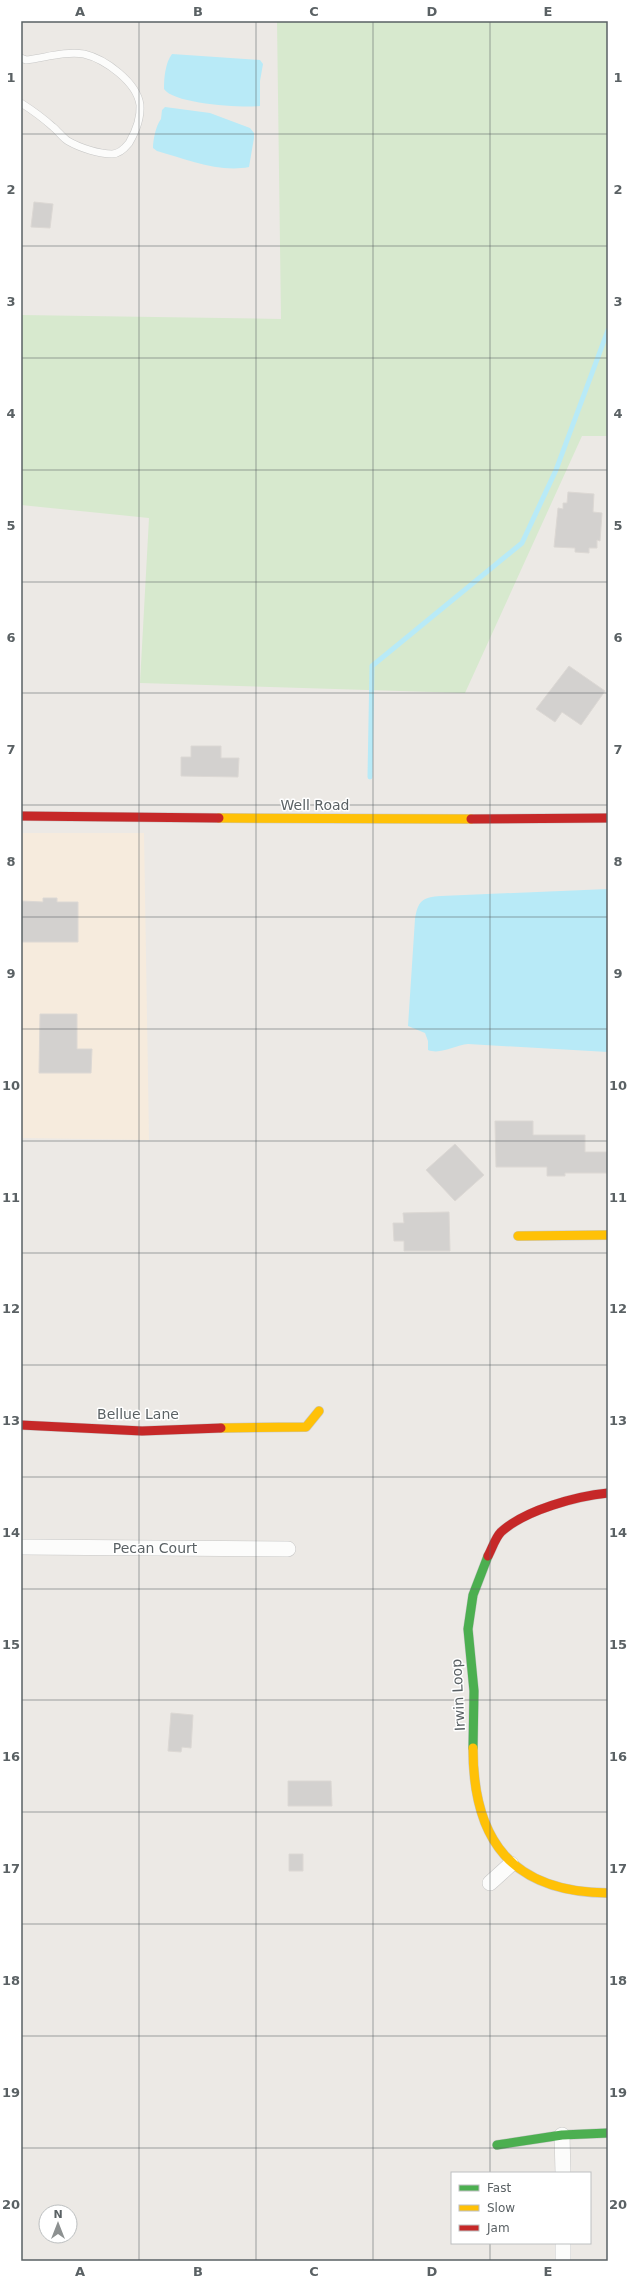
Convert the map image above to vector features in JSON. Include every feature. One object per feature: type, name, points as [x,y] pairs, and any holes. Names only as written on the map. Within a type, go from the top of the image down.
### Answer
[{"type":"street","name":"Well Road","points":[[21,816],[345,819],[608,818]]},
{"type":"street","points":[[518,1236],[608,1236]]},
{"type":"street","name":"Bellue Lane","points":[[21,1425],[142,1431],[306,1427],[319,1411]]},
{"type":"street","name":"Irwin Loop","points":[[608,1493],[576,1498],[514,1524],[501,1533],[481,1568],[470,1610],[468,1641],[473,1666],[475,1718],[474,1779],[479,1808],[490,1836],[511,1864],[537,1882],[572,1892],[608,1893]]},
{"type":"street","name":"Pecan Court","points":[[21,1547],[288,1549]]},
{"type":"street","points":[[490,1883],[511,1864]]},
{"type":"street","points":[[497,2145],[562,2134],[608,2133]]},
{"type":"street","points":[[562,2134],[563,2172]]},
{"type":"street","points":[[563,2244],[563,2261]]},
{"type":"lane","points":[[21,58],[26,60],[72,53],[84,54],[99,60],[119,73],[133,89],[140,104],[140,120],[125,149],[114,154],[89,150],[68,141],[37,113],[21,103]]},
{"type":"shaded area","points":[[21,833],[144,833],[149,1140],[21,1138]]},
{"type":"green space","points":[[277,21],[608,21],[608,436],[582,436],[465,693],[140,683],[149,518],[21,505],[21,315],[281,319]]},
{"type":"water","points":[[172,54],[260,60],[263,64],[260,81],[260,106],[209,104],[170,94],[164,89],[164,85],[166,66]]},
{"type":"water","points":[[165,107],[210,113],[250,128],[254,133],[254,138],[249,167],[214,167],[157,151],[153,148],[154,137],[161,119],[162,110]]},
{"type":"water","points":[[608,889],[608,1052],[468,1044],[443,1051],[433,1051],[428,1050],[428,1041],[425,1033],[408,1026],[415,919],[422,901],[429,897],[441,896]]},
{"type":"building","points":[[34,202],[53,204],[50,228],[31,227]]},
{"type":"building","points":[[568,492],[594,494],[593,512],[602,513],[600,541],[597,540],[597,548],[589,548],[589,553],[575,552],[575,548],[554,547],[558,508],[563,509],[563,503],[567,503]]},
{"type":"building","points":[[569,666],[605,691],[581,725],[562,712],[555,722],[536,709]]},
{"type":"building","points":[[191,746],[221,746],[221,758],[239,758],[238,777],[181,776],[181,757],[191,757]]},
{"type":"building","points":[[43,898],[57,898],[57,902],[78,902],[78,942],[21,942],[21,901],[43,902]]},
{"type":"building","points":[[40,1014],[77,1014],[77,1049],[92,1049],[91,1073],[39,1073]]},
{"type":"building","points":[[495,1121],[533,1121],[533,1135],[585,1135],[585,1152],[608,1152],[608,1173],[565,1173],[565,1176],[547,1176],[547,1167],[496,1167]]},
{"type":"building","points":[[455,1144],[484,1175],[455,1201],[426,1170]]},
{"type":"building","points":[[449,1212],[450,1251],[404,1251],[404,1241],[394,1241],[393,1223],[404,1223],[403,1213]]},
{"type":"building","points":[[171,1713],[193,1715],[191,1748],[182,1747],[181,1752],[168,1751]]},
{"type":"building","points":[[288,1781],[331,1781],[332,1806],[288,1806]]},
{"type":"building","points":[[289,1854],[303,1854],[303,1871],[289,1871]]},
{"type":"waterway","points":[[370,777],[372,666],[522,543],[556,470],[608,330]]},
{"type":"traffic: fast","points":[[473,1748],[474,1691],[468,1629],[473,1595],[488,1556]]},
{"type":"traffic: fast","points":[[497,2145],[562,2135],[608,2133]]},
{"type":"traffic: slow","points":[[219,818],[471,819]]},
{"type":"traffic: slow","points":[[518,1236],[608,1235]]},
{"type":"traffic: slow","points":[[221,1428],[306,1427],[319,1411]]},
{"type":"traffic: slow","points":[[473,1748],[475,1781],[481,1810],[490,1834],[504,1855],[523,1871],[546,1883],[575,1890],[608,1893]]},
{"type":"traffic: jam","points":[[21,816],[219,818]]},
{"type":"traffic: jam","points":[[471,819],[608,818]]},
{"type":"traffic: jam","points":[[21,1425],[142,1431],[221,1428]]},
{"type":"traffic: jam","points":[[488,1556],[499,1534],[511,1524],[523,1517],[552,1505],[582,1497],[608,1493]]}]
